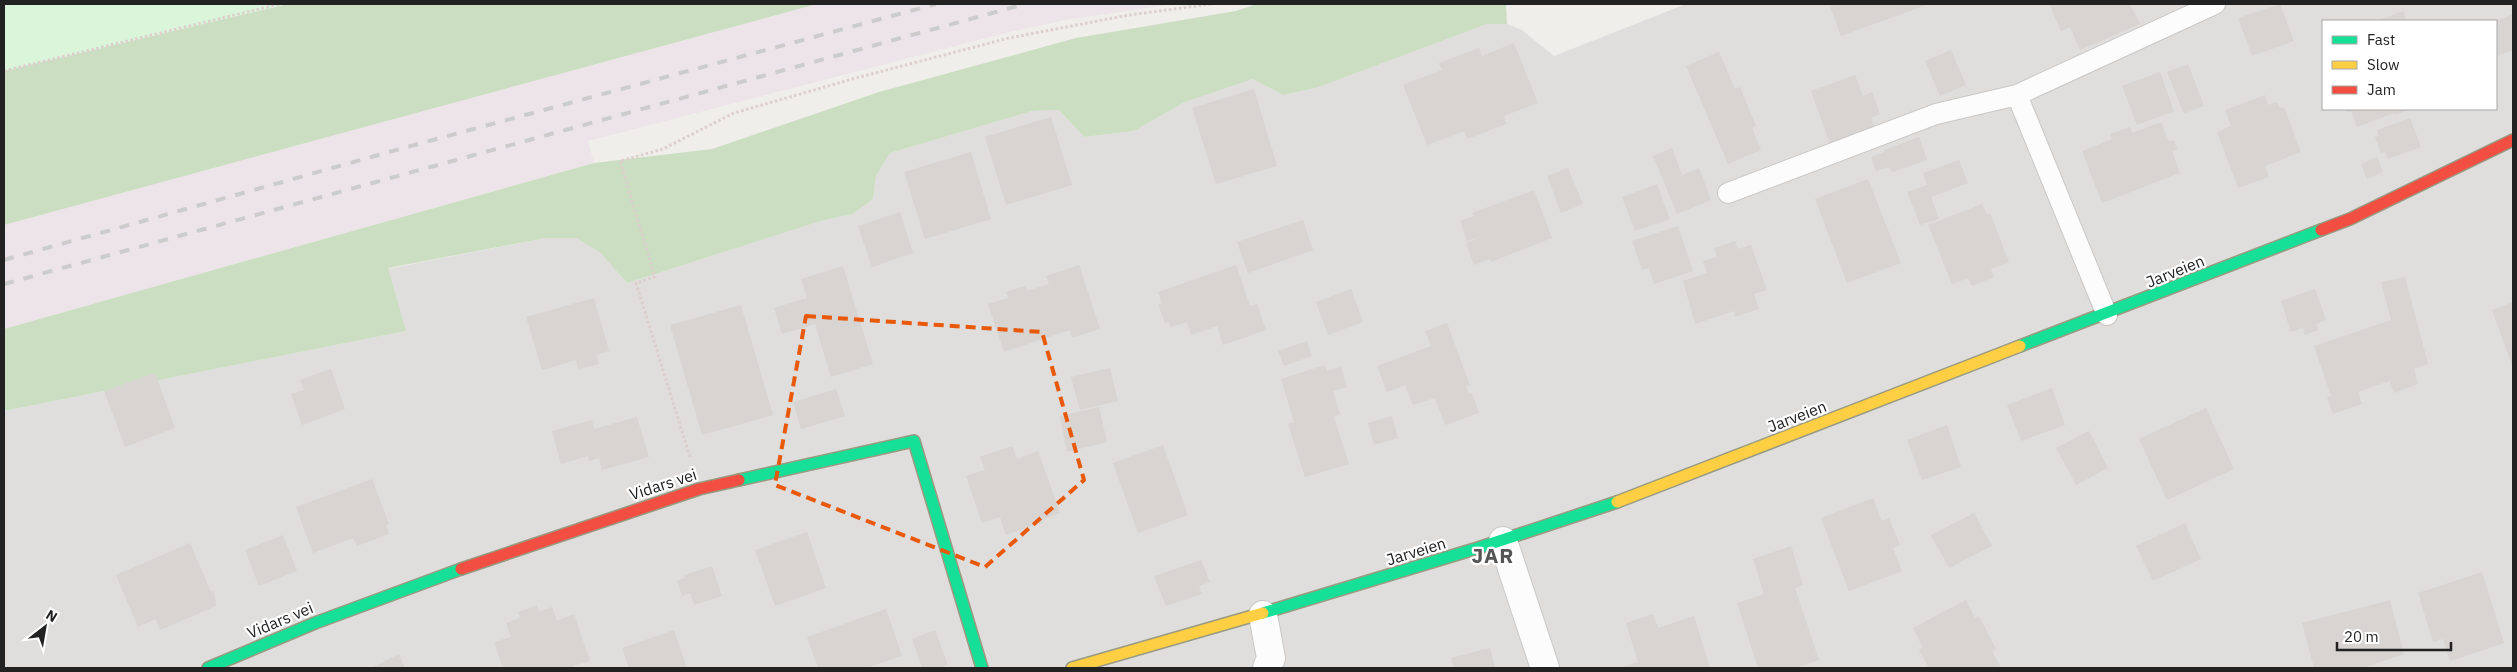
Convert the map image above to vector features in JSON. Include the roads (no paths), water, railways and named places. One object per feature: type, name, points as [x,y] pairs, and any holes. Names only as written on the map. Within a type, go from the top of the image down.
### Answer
[{"type":"street","name":"Jarveien","points":[[1072,668],[1263,615],[1503,541],[1612,504],[2107,315],[2350,219],[2513,140]]},
{"type":"street","name":"Vidars vei","points":[[208,668],[315,623],[484,560],[700,489],[914,441],[982,668]]},
{"type":"street","points":[[1503,541],[1545,668]]},
{"type":"street","points":[[1263,615],[1271,658],[1267,668]]},
{"type":"lane","points":[[1728,193],[1936,114],[2017,95],[2215,4]]},
{"type":"lane","points":[[2017,95],[2107,315]]},
{"type":"railway","points":[[4,260],[407,147],[936,4]]},
{"type":"railway","points":[[4,284],[1025,4]]},
{"type":"district","name":"JAR","points":[[1493,555]]}]
